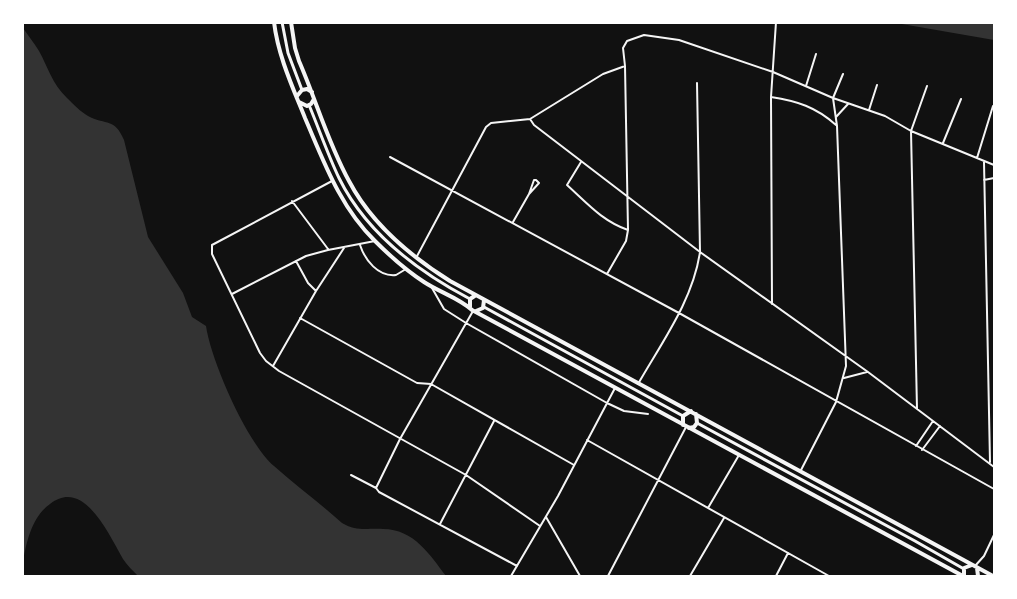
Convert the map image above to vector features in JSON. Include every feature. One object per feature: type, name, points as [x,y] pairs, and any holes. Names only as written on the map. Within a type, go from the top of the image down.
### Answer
[{"type":"highway","points":[[274,22],[277,43],[298,101],[332,181],[350,212],[375,241],[407,268],[473,310],[964,576],[966,566],[975,566]]},
{"type":"highway","points":[[291,22],[295,48],[350,183],[363,204],[416,258],[450,281],[993,576]]},
{"type":"highway","points":[[298,101],[298,95],[302,90],[309,90],[313,95]]},
{"type":"highway","points":[[298,101],[304,106],[309,105],[313,95]]},
{"type":"highway","points":[[473,310],[470,299],[477,295]]},
{"type":"highway","points":[[473,310],[481,310],[484,307],[483,299]]},
{"type":"highway","points":[[686,426],[682,416],[686,412],[694,412]]},
{"type":"highway","points":[[686,426],[697,423],[698,418],[694,412]]},
{"type":"highway","points":[[975,566],[978,576]]},
{"type":"street","points":[[282,22],[288,53],[302,90]]},
{"type":"street","points":[[772,304],[771,97],[776,22]]},
{"type":"street","points":[[606,275],[626,240],[628,230],[623,48],[634,38],[654,36],[679,40],[773,72],[833,98],[885,116],[911,131],[994,165]]},
{"type":"street","points":[[806,86],[816,54]]},
{"type":"street","points":[[416,258],[486,127],[491,123],[530,118],[603,74],[625,66]]},
{"type":"street","points":[[800,472],[836,402],[844,378],[847,357],[837,126],[833,98],[843,74]]},
{"type":"street","points":[[638,384],[679,313],[698,271],[700,252],[697,83]]},
{"type":"street","points":[[869,110],[877,85]]},
{"type":"street","points":[[917,409],[911,131],[927,86]]},
{"type":"street","points":[[771,97],[807,105],[819,111],[837,126]]},
{"type":"street","points":[[943,143],[961,99]]},
{"type":"street","points":[[836,117],[849,103]]},
{"type":"street","points":[[309,105],[340,180],[363,216],[408,261],[425,274],[470,299]]},
{"type":"street","points":[[977,158],[993,106]]},
{"type":"street","points":[[530,118],[534,125],[700,252],[868,372],[994,467]]},
{"type":"street","points":[[390,157],[679,313],[994,489]]},
{"type":"street","points":[[984,161],[990,462]]},
{"type":"street","points":[[581,162],[567,185],[603,219],[628,230]]},
{"type":"street","points":[[984,180],[994,178]]},
{"type":"street","points":[[332,181],[212,244],[212,254],[260,353],[273,366],[466,475],[540,525]]},
{"type":"street","points":[[512,223],[529,194]]},
{"type":"street","points":[[292,201],[328,250]]},
{"type":"street","points":[[231,295],[296,261],[328,250],[375,241]]},
{"type":"street","points":[[360,245],[369,262],[384,274],[396,276],[407,268]]},
{"type":"street","points":[[273,366],[316,291],[344,248]]},
{"type":"street","points":[[296,261],[316,291]]},
{"type":"street","points":[[432,286],[444,309],[466,323],[607,403],[624,411],[648,414]]},
{"type":"street","points":[[484,307],[682,416]]},
{"type":"street","points":[[376,488],[400,438],[473,310]]},
{"type":"street","points":[[300,318],[417,383],[431,384],[574,465]]},
{"type":"street","points":[[844,378],[868,372]]},
{"type":"street","points":[[511,576],[615,388]]},
{"type":"street","points":[[440,525],[494,420]]},
{"type":"street","points":[[916,446],[933,421]]},
{"type":"street","points":[[697,423],[964,569]]},
{"type":"street","points":[[608,576],[660,481],[686,426]]},
{"type":"street","points":[[922,450],[940,426]]},
{"type":"street","points":[[587,440],[829,576]]},
{"type":"street","points":[[708,508],[739,455]]},
{"type":"street","points":[[351,475],[517,566]]},
{"type":"street","points":[[545,516],[580,576]]},
{"type":"street","points":[[690,576],[724,518]]},
{"type":"street","points":[[975,566],[984,556],[994,535]]},
{"type":"street","points":[[776,576],[788,553]]},
{"type":"shaded area","points":[[896,23],[994,23],[994,40]]},
{"type":"shaded area","points":[[23,28],[39,51],[62,93],[85,114],[117,128],[124,140],[148,237],[183,293],[192,317],[206,326],[223,380],[242,421],[264,455],[342,523],[358,529],[383,529],[404,533],[420,545],[446,576],[138,576],[123,559],[94,512],[74,498],[62,498],[50,504],[39,515],[29,537],[23,561]]}]
